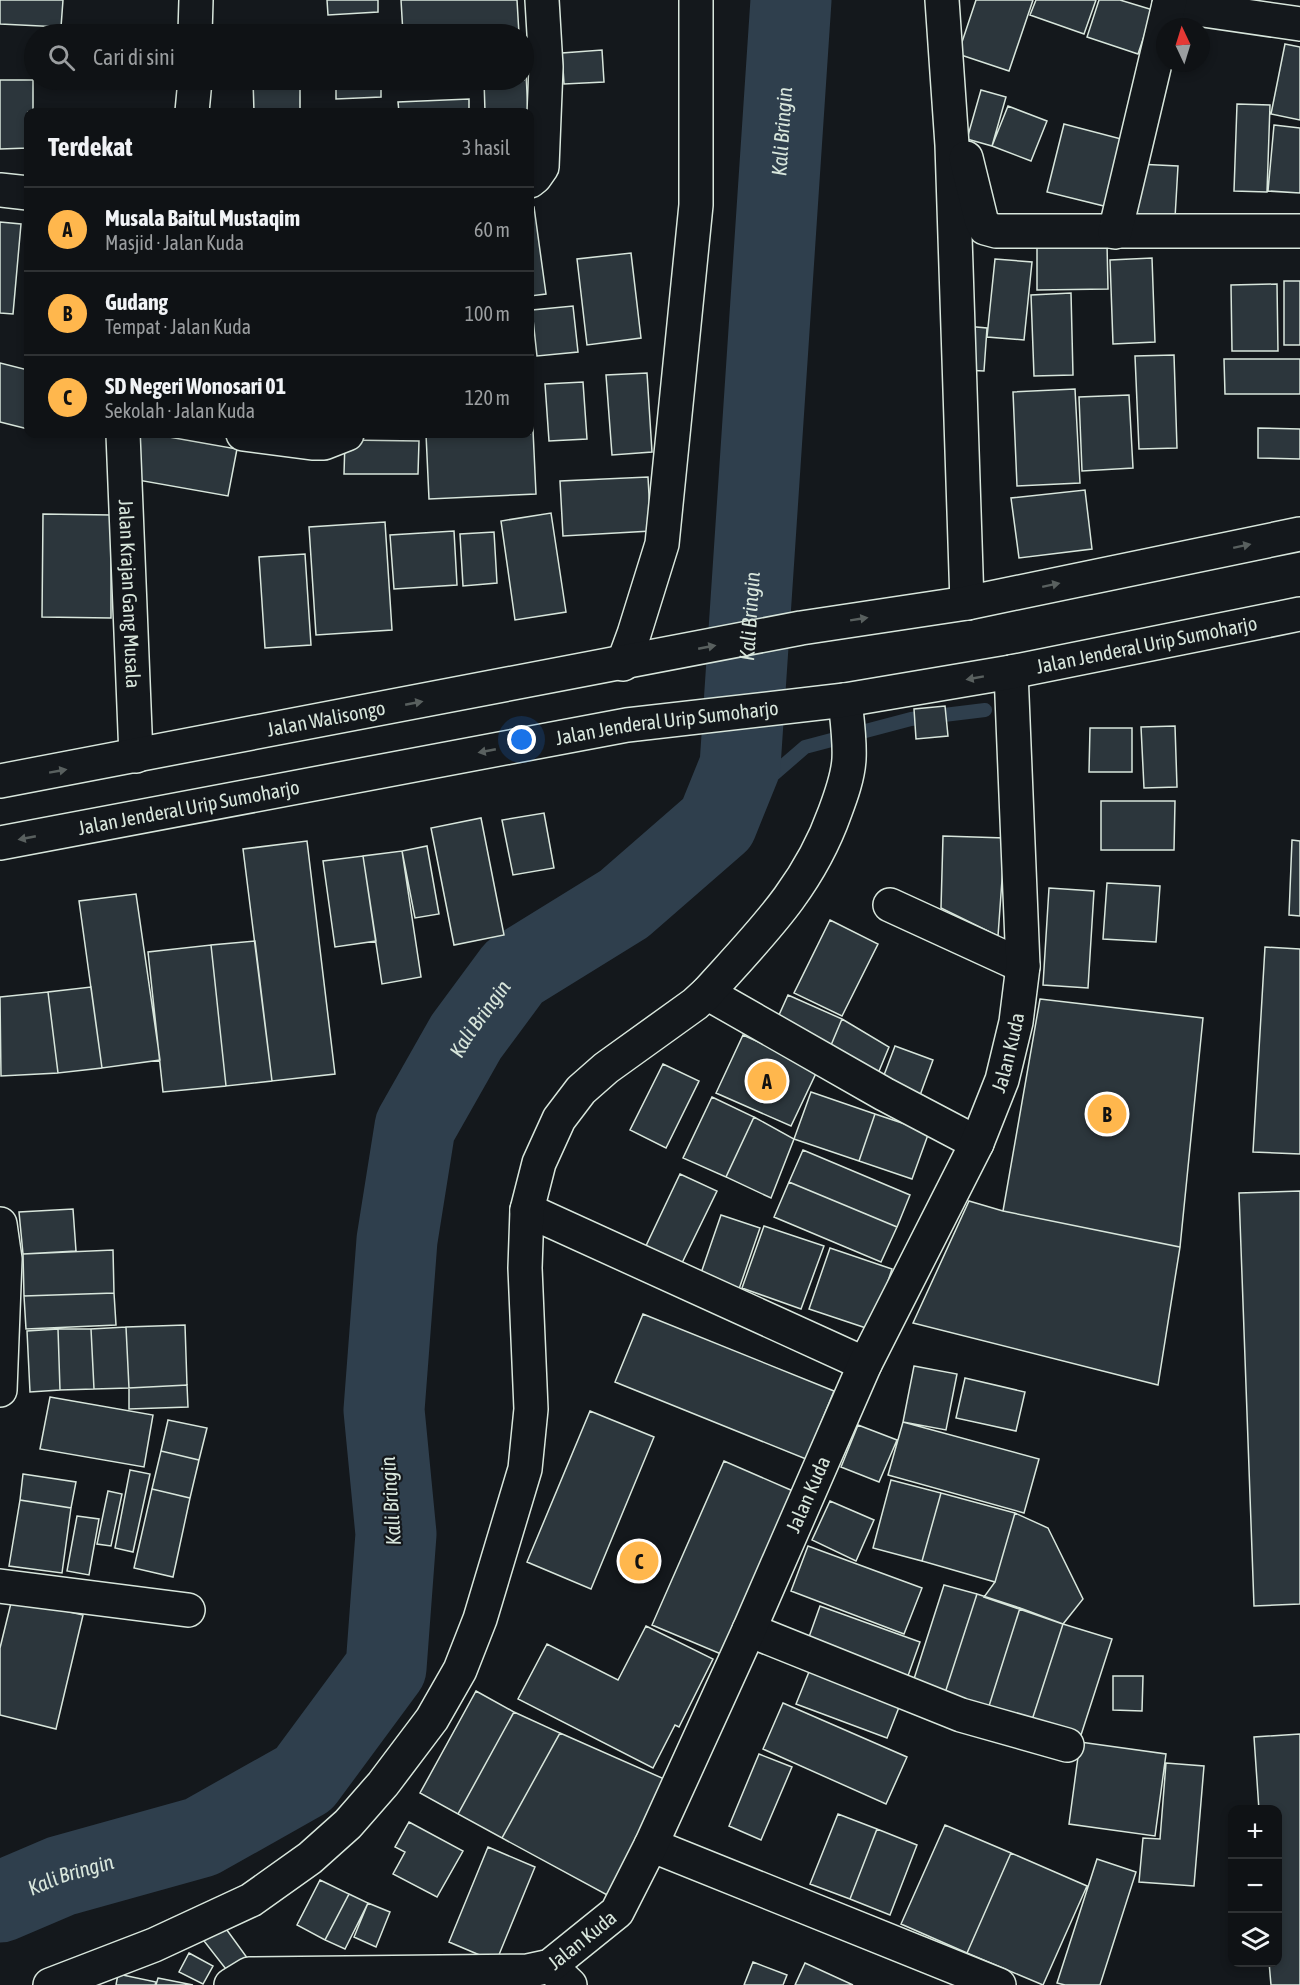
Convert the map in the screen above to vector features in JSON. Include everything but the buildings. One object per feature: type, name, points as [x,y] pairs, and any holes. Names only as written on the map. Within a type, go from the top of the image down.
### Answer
[{"type":"main road","points":[[195,24],[196,0]]},
{"type":"main road","points":[[534,178],[542,167],[546,67],[542,0]]},
{"type":"main road","points":[[636,661],[634,634],[662,544],[696,205],[696,0]]},
{"type":"main road","points":[[942,0],[950,86],[968,603],[1300,534]]},
{"type":"main road","points":[[1115,231],[1169,2],[1300,24]]},
{"type":"main road","points":[[950,86],[985,228],[996,231],[1300,231]]},
{"type":"main road","points":[[192,108],[194,90]]},
{"type":"main road","points":[[0,190],[24,193]]},
{"type":"main road","name":"Jalan Krajan Gang Musala","points":[[123,438],[135,756]]},
{"type":"main road","points":[[274,438],[324,443],[337,438]]},
{"type":"main road","name":"Jalan Walisongo","points":[[0,781],[801,628],[968,603]]},
{"type":"main road","name":"Jalan Jenderal Urip Sumoharjo","points":[[0,843],[627,725],[788,708],[846,712],[1011,672],[1300,614]]},
{"type":"main road","name":"Jalan Kuda","points":[[231,1985],[249,1974],[543,1977],[617,1912],[651,1845],[749,1630],[865,1364],[977,1143],[1002,1080],[1016,1022],[1023,966],[1011,672]]},
{"type":"main road","points":[[50,1985],[154,1945],[251,1900],[310,1858],[348,1824],[383,1784],[432,1719],[460,1670],[480,1619],[525,1468],[531,1409],[525,1268],[527,1210],[539,1163],[559,1119],[581,1090],[606,1068],[707,993],[781,912],[809,871],[832,822],[842,794],[849,761],[846,712]]},
{"type":"main road","points":[[890,905],[1023,966]]},
{"type":"main road","points":[[707,993],[884,1094],[977,1143]]},
{"type":"main road","points":[[527,1210],[865,1364]]},
{"type":"main road","points":[[0,1224],[5,1259],[0,1390]]},
{"type":"main road","points":[[0,1586],[188,1610]]},
{"type":"main road","points":[[749,1630],[961,1715],[1067,1745]]},
{"type":"main road","points":[[651,1845],[999,1985]]},
{"type":"waterway","name":"Kali Bringin","points":[[0,1902],[61,1876],[201,1837],[304,1779],[386,1668],[396,1534],[384,1410],[397,1240],[415,1127],[466,1037],[514,972],[624,904],[717,823],[740,766],[791,0]]},
{"type":"waterway","points":[[717,823],[805,747],[911,719],[985,710]]},
{"type":"place","name":"Musala Baitul Mustaqim","points":[[767,1081]]},
{"type":"place","name":"Gudang","points":[[1107,1114]]},
{"type":"place","name":"SD Negeri Wonosari 01","points":[[639,1561]]}]
